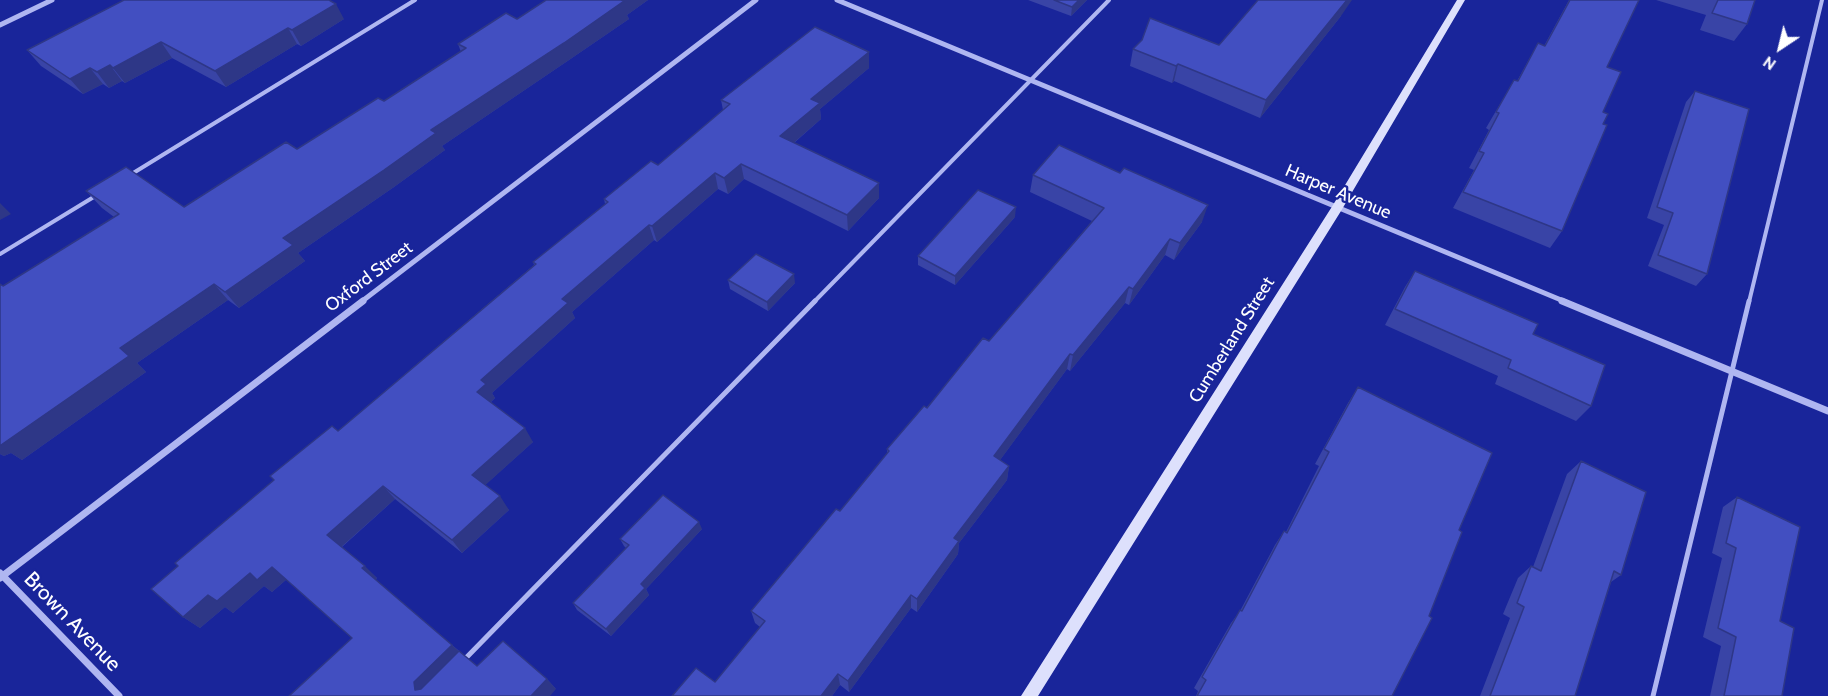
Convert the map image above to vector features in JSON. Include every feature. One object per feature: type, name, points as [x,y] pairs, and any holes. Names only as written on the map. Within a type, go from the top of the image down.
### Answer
[{"type":"street","points":[[0,25],[52,0]]},
{"type":"street","name":"Oxford Street","points":[[1,575],[756,0]]},
{"type":"street","name":"Harper Avenue","points":[[837,0],[1828,411]]},
{"type":"street","name":"Cumberland Street","points":[[1029,696],[1337,208],[1461,0]]},
{"type":"street","name":"Brown Avenue","points":[[1,575],[118,696]]},
{"type":"lane","points":[[122,180],[415,0]]},
{"type":"lane","points":[[455,670],[1109,0]]},
{"type":"lane","points":[[1653,696],[1822,0]]},
{"type":"lane","points":[[0,254],[101,192]]},
{"type":"building","points":[[124,0],[329,0],[336,4],[292,30],[288,28],[215,71],[161,42],[113,68],[110,65],[97,72],[90,68],[70,79],[27,50]]},
{"type":"building","points":[[546,0],[624,1],[431,130],[436,133],[283,238],[293,245],[225,292],[214,284],[120,348],[129,356],[0,445],[0,284],[3,286],[119,214],[86,191],[126,167],[184,207],[286,142],[297,149],[378,98],[384,101],[466,48],[458,44],[506,13],[517,19]]},
{"type":"building","points":[[1054,0],[1079,0],[1072,7]]},
{"type":"building","points":[[1258,0],[1347,0],[1266,100],[1178,64],[1176,66],[1133,49],[1142,40],[1150,18],[1219,45]]},
{"type":"building","points":[[1570,0],[1639,0],[1607,67],[1621,72],[1603,112],[1608,114],[1603,124],[1607,125],[1562,231],[1463,192],[1484,153],[1479,151],[1499,113],[1496,112],[1514,80],[1518,81],[1538,43],[1545,46]]},
{"type":"building","points":[[1718,0],[1755,0],[1747,24],[1712,13]]},
{"type":"building","points":[[815,27],[869,52],[811,99],[820,103],[780,136],[879,183],[847,215],[741,164],[724,178],[715,173],[652,226],[649,225],[562,299],[568,303],[481,380],[486,384],[477,392],[525,428],[472,475],[500,496],[452,540],[383,486],[327,535],[365,566],[362,568],[452,645],[414,682],[415,690],[421,689],[459,651],[477,666],[503,641],[547,679],[531,696],[289,696],[352,638],[272,567],[257,580],[250,573],[217,601],[208,595],[183,617],[151,589],[178,566],[175,563],[274,480],[270,476],[332,426],[338,431],[536,264],[533,262],[608,202],[604,199],[651,161],[658,165],[730,104],[721,100]]},
{"type":"building","points":[[1695,91],[1749,109],[1707,274],[1658,255],[1673,213],[1657,207]]},
{"type":"building","points":[[1059,145],[1120,173],[1124,168],[1208,205],[1180,243],[1170,239],[1133,289],[1129,287],[1073,355],[1070,354],[994,456],[1009,466],[954,538],[959,541],[917,599],[911,595],[848,681],[838,674],[821,696],[672,696],[696,668],[715,682],[765,621],[751,611],[836,509],[840,511],[889,451],[887,449],[924,406],[927,408],[983,338],[989,341],[1104,208],[1033,175]]},
{"type":"building","points":[[978,190],[1016,207],[955,276],[918,256]]},
{"type":"building","points":[[756,254],[794,274],[767,302],[728,280]]},
{"type":"building","points":[[1415,271],[1538,324],[1533,334],[1605,365],[1591,406],[1508,368],[1511,360],[1395,309]]},
{"type":"building","points":[[1358,387],[1492,453],[1459,530],[1462,532],[1429,616],[1432,618],[1392,696],[1197,696],[1206,680],[1202,677],[1240,610],[1242,611],[1284,531],[1287,533],[1329,452],[1324,449]]},
{"type":"building","points":[[1581,461],[1646,492],[1621,575],[1614,571],[1575,696],[1490,696],[1524,607],[1517,603],[1531,566],[1541,571]]},
{"type":"building","points":[[663,495],[699,522],[641,584],[645,588],[606,629],[573,603],[629,545],[620,539]]},
{"type":"building","points":[[1737,497],[1800,527],[1780,621],[1794,628],[1782,696],[1724,696],[1736,637],[1718,628],[1736,548],[1726,543]]}]
